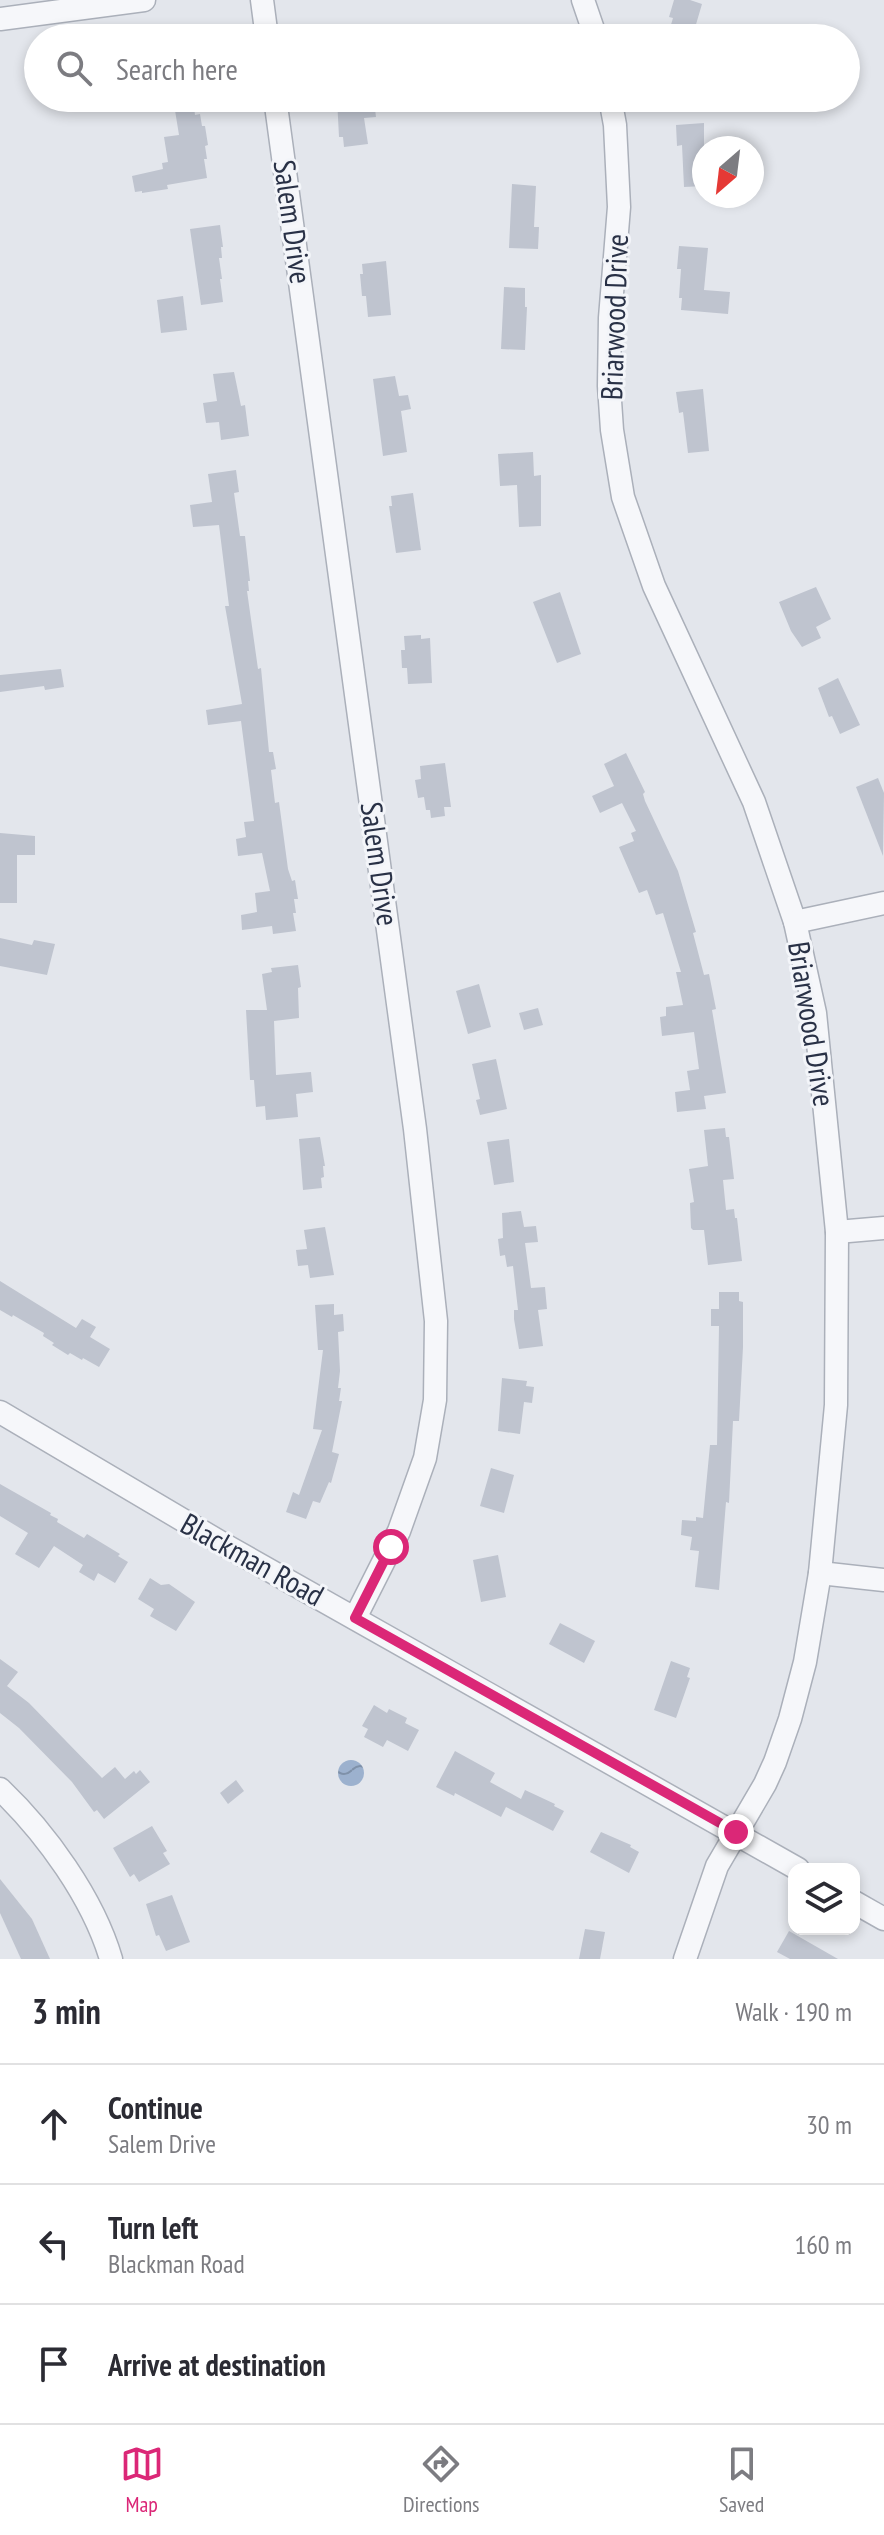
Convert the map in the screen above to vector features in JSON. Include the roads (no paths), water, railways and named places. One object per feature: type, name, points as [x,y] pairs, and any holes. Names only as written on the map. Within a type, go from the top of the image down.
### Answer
[{"type":"street","points":[[0,19],[144,0]]},
{"type":"street","points":[[262,0],[265,24]]},
{"type":"street","points":[[583,0],[591,24]]},
{"type":"street","name":"Salem Drive","points":[[277,112],[415,1129],[436,1336],[435,1400],[425,1458],[395,1539],[355,1618]]},
{"type":"street","name":"Briarwood Drive","points":[[613,112],[619,207],[610,318],[609,386],[612,430],[623,497],[654,586],[754,802],[795,922],[815,1013],[837,1232],[836,1405],[820,1573],[805,1662],[790,1719],[765,1784],[717,1866],[685,1959]]},
{"type":"street","points":[[795,922],[884,903]]},
{"type":"street","points":[[837,1232],[884,1228]]},
{"type":"street","name":"Blackman Road","points":[[0,1412],[174,1516],[788,1863]]},
{"type":"street","points":[[820,1573],[884,1580]]},
{"type":"street","points":[[0,1789],[39,1830],[59,1860],[97,1922],[111,1959]]},
{"type":"street","points":[[860,1905],[884,1919]]},
{"type":"water","points":[[351,1760],[360,1764],[364,1773],[360,1782],[351,1786],[342,1782],[338,1773],[342,1764]]}]
